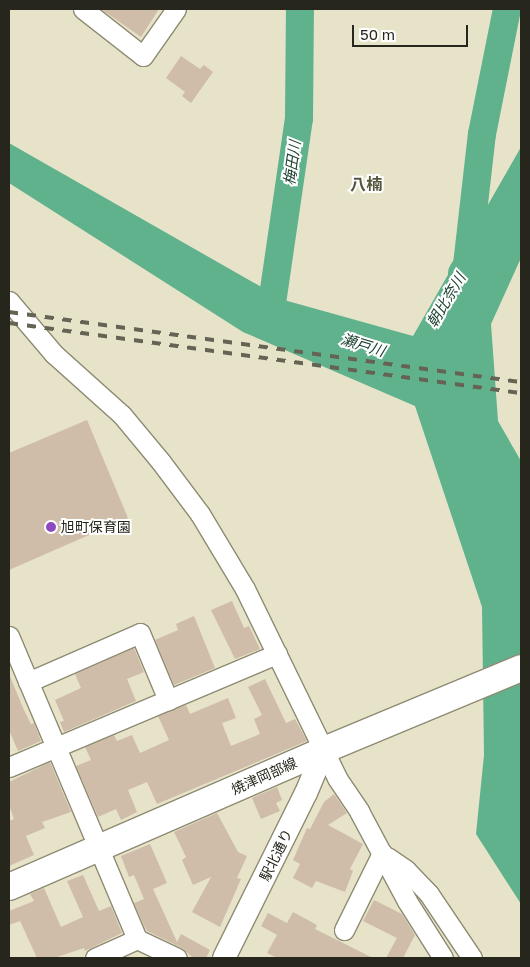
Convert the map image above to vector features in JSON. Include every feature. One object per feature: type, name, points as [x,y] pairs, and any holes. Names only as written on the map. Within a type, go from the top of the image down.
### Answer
[{"type":"main road","name":"焼津岡部線","points":[[9,888],[332,746],[521,668]]},
{"type":"street","points":[[87,10],[143,56],[176,9]]},
{"type":"street","points":[[9,301],[54,354],[106,399],[161,462],[200,514],[245,589],[277,654],[332,746],[337,778],[359,811],[407,900],[442,958]]},
{"type":"street","points":[[28,682],[140,633],[168,700]]},
{"type":"street","points":[[11,648],[28,682],[137,939],[177,958]]},
{"type":"street","points":[[9,766],[277,654]]},
{"type":"street","name":"駅北通り","points":[[224,958],[332,746]]},
{"type":"street","points":[[344,930],[382,853]]},
{"type":"street","points":[[382,853],[406,870],[429,894],[472,958]]},
{"type":"street","points":[[95,958],[137,939]]},
{"type":"water","name":"瀬戸川","points":[[9,143],[284,300],[413,336],[521,147],[521,258],[491,324],[498,421],[521,461],[521,904],[476,834],[484,755],[482,607],[415,406],[243,332],[9,183]]},
{"type":"building","points":[[101,9],[159,9],[141,37]]},
{"type":"building","points":[[181,56],[200,69],[204,65],[213,72],[191,103],[182,96],[185,92],[166,78]]},
{"type":"building","points":[[87,420],[128,518],[9,570],[9,453]]},
{"type":"building","points":[[232,601],[244,628],[249,626],[260,649],[235,659],[211,610]]},
{"type":"building","points":[[194,616],[215,668],[174,685],[155,640],[178,630],[176,624]]},
{"type":"building","points":[[134,648],[144,672],[127,679],[136,701],[64,732],[60,722],[64,721],[55,700],[81,688],[75,674]]},
{"type":"building","points":[[9,674],[24,710],[31,724],[34,723],[41,741],[18,751],[9,730]]},
{"type":"building","points":[[265,679],[286,723],[295,719],[307,741],[157,804],[147,782],[128,790],[137,812],[121,820],[116,809],[98,817],[76,766],[91,760],[85,747],[114,735],[117,741],[132,735],[140,753],[169,740],[158,716],[186,705],[190,714],[228,698],[236,718],[222,723],[231,746],[260,734],[254,719],[262,715],[248,687]]},
{"type":"building","points":[[50,762],[71,812],[42,822],[45,828],[26,836],[34,855],[9,866],[9,821],[14,819],[9,805],[9,782]]},
{"type":"building","points":[[277,787],[282,800],[276,803],[280,811],[261,819],[252,798]]},
{"type":"building","points":[[334,794],[347,813],[328,825],[363,844],[350,869],[353,871],[345,892],[316,881],[312,888],[293,878],[300,864],[293,860],[307,828],[310,829],[324,802]]},
{"type":"building","points":[[217,813],[238,852],[247,856],[237,878],[241,879],[220,927],[192,912],[211,877],[193,885],[182,860],[186,857],[174,832]]},
{"type":"building","points":[[150,844],[167,883],[153,889],[177,942],[181,934],[210,950],[206,958],[193,958],[182,948],[147,931],[144,926],[134,903],[144,899],[134,875],[129,877],[121,856]]},
{"type":"building","points":[[83,875],[99,911],[111,906],[122,933],[85,951],[84,948],[54,958],[37,958],[20,921],[9,925],[9,911],[34,901],[30,894],[44,888],[61,927],[83,917],[67,881]]},
{"type":"building","points":[[374,900],[402,914],[415,935],[403,958],[386,958],[397,938],[363,921]]},
{"type":"building","points":[[293,912],[317,925],[315,929],[373,958],[277,958],[267,953],[277,935],[261,926],[268,913],[287,923]]},
{"type":"waterway","name":"梅田川","points":[[270,317],[299,119],[300,9]]},
{"type":"waterway","name":"朝比奈川","points":[[462,273],[467,265],[482,134],[507,9]]},
{"type":"railway","points":[[9,312],[521,382]]},
{"type":"railway","points":[[9,323],[521,393]]},
{"type":"place","name":"旭町保育園","points":[[51,527]]},
{"type":"district","name":"八楠","points":[[366,184]]}]
